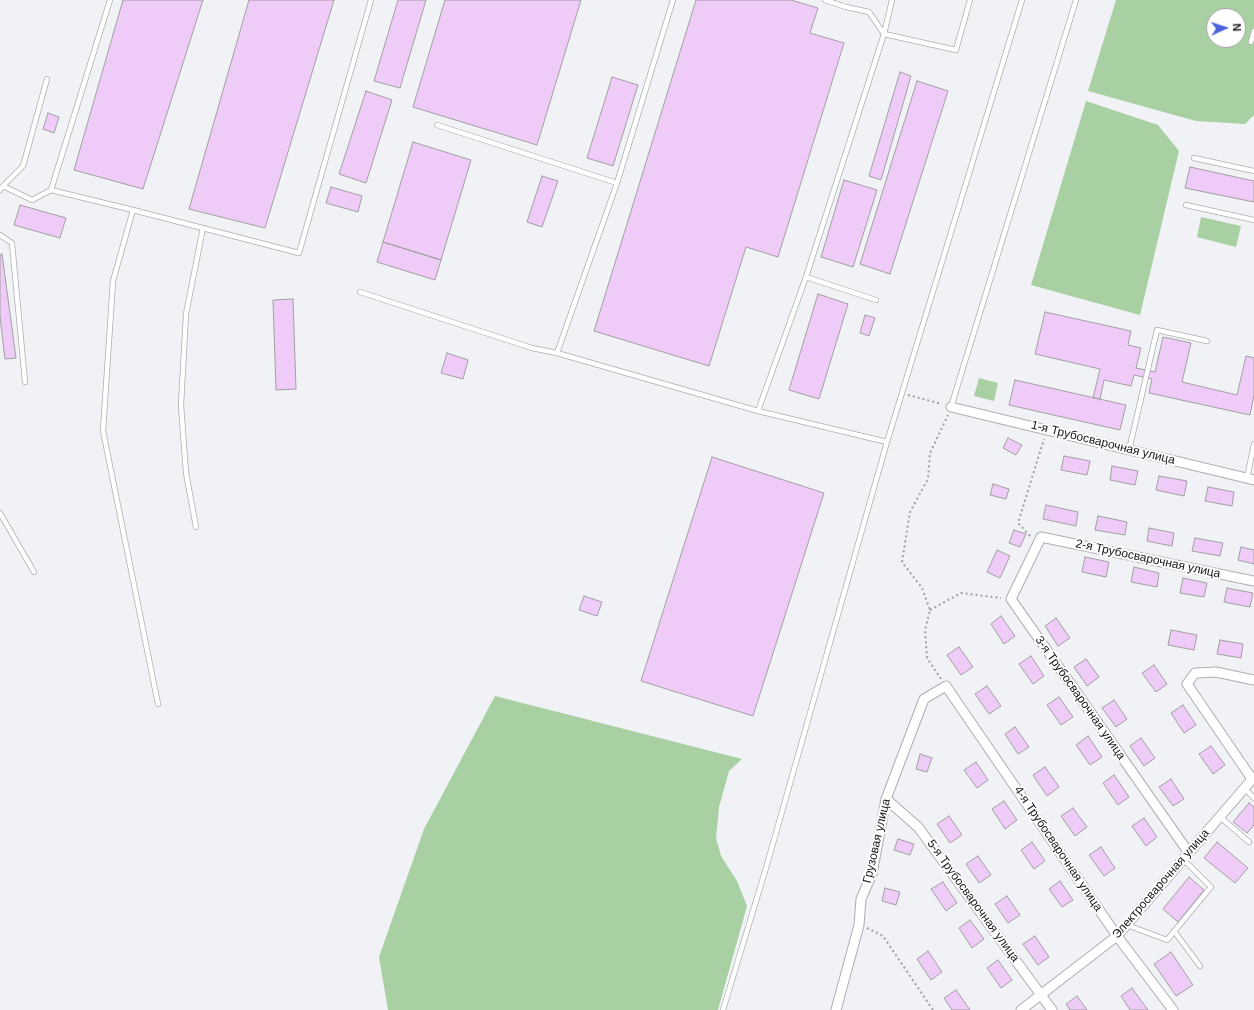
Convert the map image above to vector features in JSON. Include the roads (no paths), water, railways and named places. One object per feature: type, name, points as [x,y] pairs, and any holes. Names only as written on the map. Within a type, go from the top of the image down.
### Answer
[{"type":"street","name":"1-я Трубосварочная улица","points":[[951,407],[1250,479]]},
{"type":"street","name":"2-я Трубосварочная улица","points":[[1010,600],[1040,540],[1254,581]]},
{"type":"street","name":"3-я Трубосварочная улица","points":[[1010,600],[1186,856]]},
{"type":"street","points":[[1253,778],[1187,684],[1195,673],[1216,672],[1254,680]]},
{"type":"street","name":"Грузовая улица","points":[[836,1010],[859,925],[861,899],[872,874],[886,799],[924,699],[946,686]]},
{"type":"street","name":"4-я Трубосварочная улица","points":[[946,686],[1117,936],[1173,1010]]},
{"type":"street","name":"Электросварочная улица","points":[[1021,1010],[1117,936],[1253,778]]},
{"type":"street","name":"5-я Трубосварочная улица","points":[[886,799],[918,827],[1052,1010]]},
{"type":"lane","points":[[51,190],[110,0]]},
{"type":"lane","points":[[3,186],[32,200],[51,190],[299,252],[371,0]]},
{"type":"lane","points":[[557,353],[617,183],[673,0]]},
{"type":"lane","points":[[825,0],[846,7],[869,12],[884,34],[956,50],[970,0]]},
{"type":"lane","points":[[758,411],[806,277],[884,34],[892,0]]},
{"type":"lane","points":[[723,1010],[766,868],[887,442],[1022,0]]},
{"type":"lane","points":[[951,407],[1076,0]]},
{"type":"lane","points":[[1250,42],[1254,31]]},
{"type":"lane","points":[[0,190],[23,166],[47,79]]},
{"type":"lane","points":[[438,125],[617,183]]},
{"type":"lane","points":[[1194,158],[1254,171]]},
{"type":"lane","points":[[1186,205],[1254,220]]},
{"type":"lane","points":[[133,210],[113,281],[103,431],[158,704]]},
{"type":"lane","points":[[196,527],[186,473],[181,405],[186,314],[203,228]]},
{"type":"lane","points":[[0,235],[12,243],[25,382]]},
{"type":"lane","points":[[806,277],[876,300]]},
{"type":"lane","points":[[360,292],[532,348],[557,353],[758,411],[887,442]]},
{"type":"lane","points":[[1129,450],[1157,330],[1207,341]]},
{"type":"lane","points":[[1250,479],[1254,444]]},
{"type":"lane","points":[[0,513],[34,572]]},
{"type":"lane","points":[[1244,788],[1254,798]]},
{"type":"lane","points":[[1220,817],[1249,842]]},
{"type":"lane","points":[[1127,925],[1167,940],[1212,887],[1186,856]]},
{"type":"lane","points":[[1174,931],[1200,966]]}]
